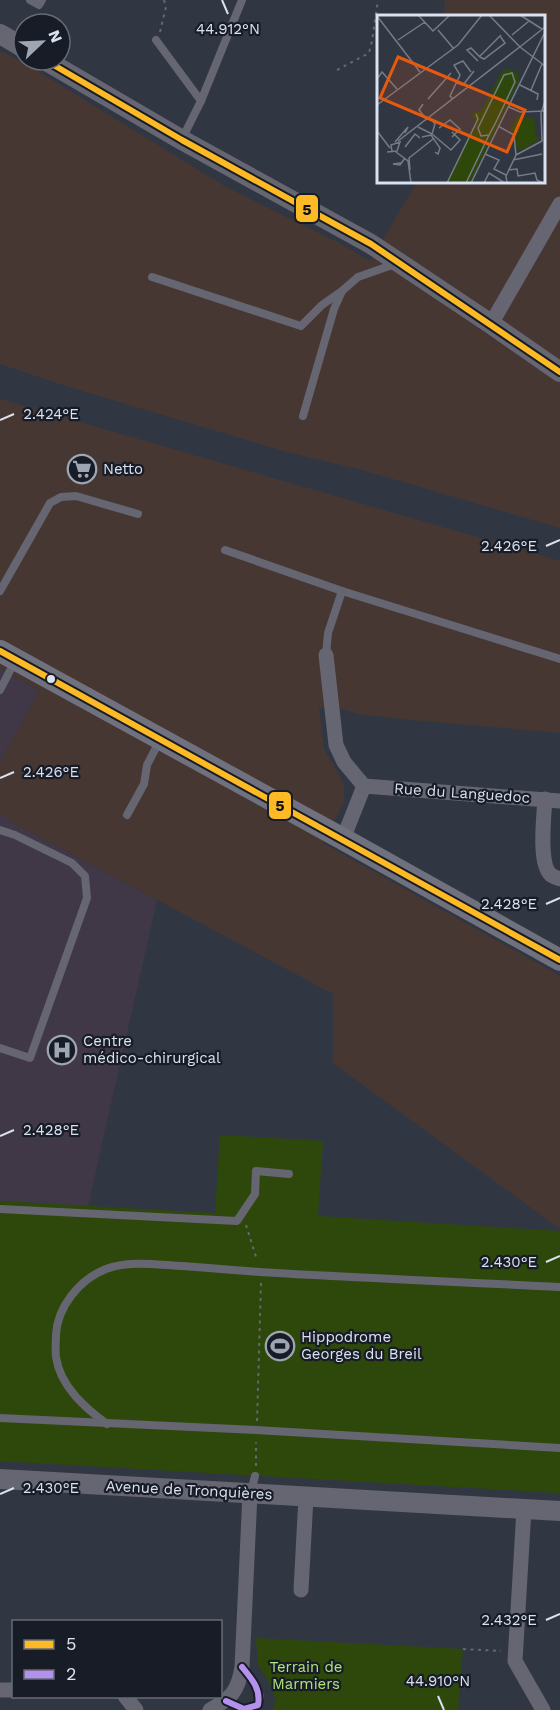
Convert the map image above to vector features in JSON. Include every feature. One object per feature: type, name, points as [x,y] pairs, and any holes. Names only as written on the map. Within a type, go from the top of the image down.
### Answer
[{"type":"main road","points":[[8,655],[560,960]]},
{"type":"street","points":[[66,72],[182,140],[371,244],[560,372]]},
{"type":"street","points":[[491,324],[560,204]]},
{"type":"street","points":[[326,655],[336,745],[344,762],[364,786],[343,839]]},
{"type":"street","name":"Rue du Languedoc","points":[[364,786],[552,800]]},
{"type":"street","points":[[552,800],[544,858],[546,868],[551,875],[560,879]]},
{"type":"street","name":"Avenue de Tronquières","points":[[0,1479],[253,1484],[306,1497],[560,1511]]},
{"type":"street","points":[[210,1710],[226,1701],[239,1684],[242,1667],[253,1484]]},
{"type":"street","points":[[301,1590],[306,1497]]},
{"type":"street","points":[[524,1509],[515,1661],[543,1710]]},
{"type":"street","points":[[127,1698],[136,1710]]},
{"type":"lane","points":[[30,0],[39,4],[42,0]]},
{"type":"lane","points":[[182,140],[201,101],[242,0]]},
{"type":"lane","points":[[156,40],[201,101]]},
{"type":"lane","points":[[152,277],[301,326],[322,304],[358,277],[399,263]]},
{"type":"lane","points":[[303,416],[334,309],[342,291]]},
{"type":"lane","points":[[0,591],[50,503],[61,497],[76,496],[138,514]]},
{"type":"lane","points":[[225,550],[342,591],[560,659]]},
{"type":"lane","points":[[326,655],[328,633],[342,591]]},
{"type":"lane","points":[[0,690],[8,655]]},
{"type":"lane","points":[[127,815],[144,784],[147,765],[160,739]]},
{"type":"lane","points":[[0,830],[72,863],[85,876],[87,898],[30,1058],[0,1047]]},
{"type":"lane","points":[[0,1209],[237,1221],[255,1194],[256,1171],[289,1174]]},
{"type":"lane","points":[[107,1424],[77,1399],[62,1376],[56,1357],[56,1330],[64,1306],[89,1279],[105,1269],[121,1265],[151,1264],[261,1272],[560,1287]]},
{"type":"lane","points":[[0,1418],[560,1448]]},
{"type":"lane","points":[[226,1701],[244,1709],[258,1705],[260,1696],[254,1680],[242,1667]]},
{"type":"path","points":[[156,40],[166,7],[164,0]]},
{"type":"path","points":[[337,70],[369,53],[378,0]]},
{"type":"path","points":[[244,1211],[250,1241],[261,1272],[253,1484]]},
{"type":"path","points":[[463,1649],[516,1652]]},
{"type":"shaded area","points":[[444,0],[560,0],[560,528],[362,470],[287,452],[0,364],[0,51],[12,57],[12,72],[39,72],[226,187],[341,244],[370,261],[416,183],[545,183],[545,15],[443,15]]},
{"type":"shaded area","points":[[0,399],[560,561],[560,733],[401,719],[358,714],[342,709],[319,708],[324,749],[344,784],[344,802],[323,843],[560,976],[560,1229],[333,1063],[333,994],[13,823],[0,813],[0,762],[39,691],[0,668]]},
{"type":"shaded area","points":[[0,668],[39,691],[0,762]]},
{"type":"shaded area","name":"Centre médico-chirurgical","points":[[0,813],[13,823],[157,900],[88,1206],[0,1201]]},
{"type":"green space","name":"Hippodrome Georges du Breil","points":[[220,1135],[323,1141],[318,1216],[560,1231],[560,1493],[0,1461],[0,1201],[215,1213]]},
{"type":"green space","name":"Terrain de Marmiers","points":[[256,1638],[463,1649],[458,1710],[272,1710],[276,1701],[271,1686],[258,1664]]},
{"type":"transit line","name":"5","points":[[66,72],[182,140],[371,244],[560,372]]},
{"type":"transit line","name":"5","points":[[0,651],[560,960]]},
{"type":"transit line","name":"2","points":[[226,1701],[244,1709],[258,1705],[257,1689],[242,1667]]},
{"type":"place","name":"Netto","points":[[82,469]]},
{"type":"place","name":"Centre médico-chirurgical","points":[[62,1050]]},
{"type":"place","name":"Hippodrome Georges du Breil","points":[[280,1346]]}]
